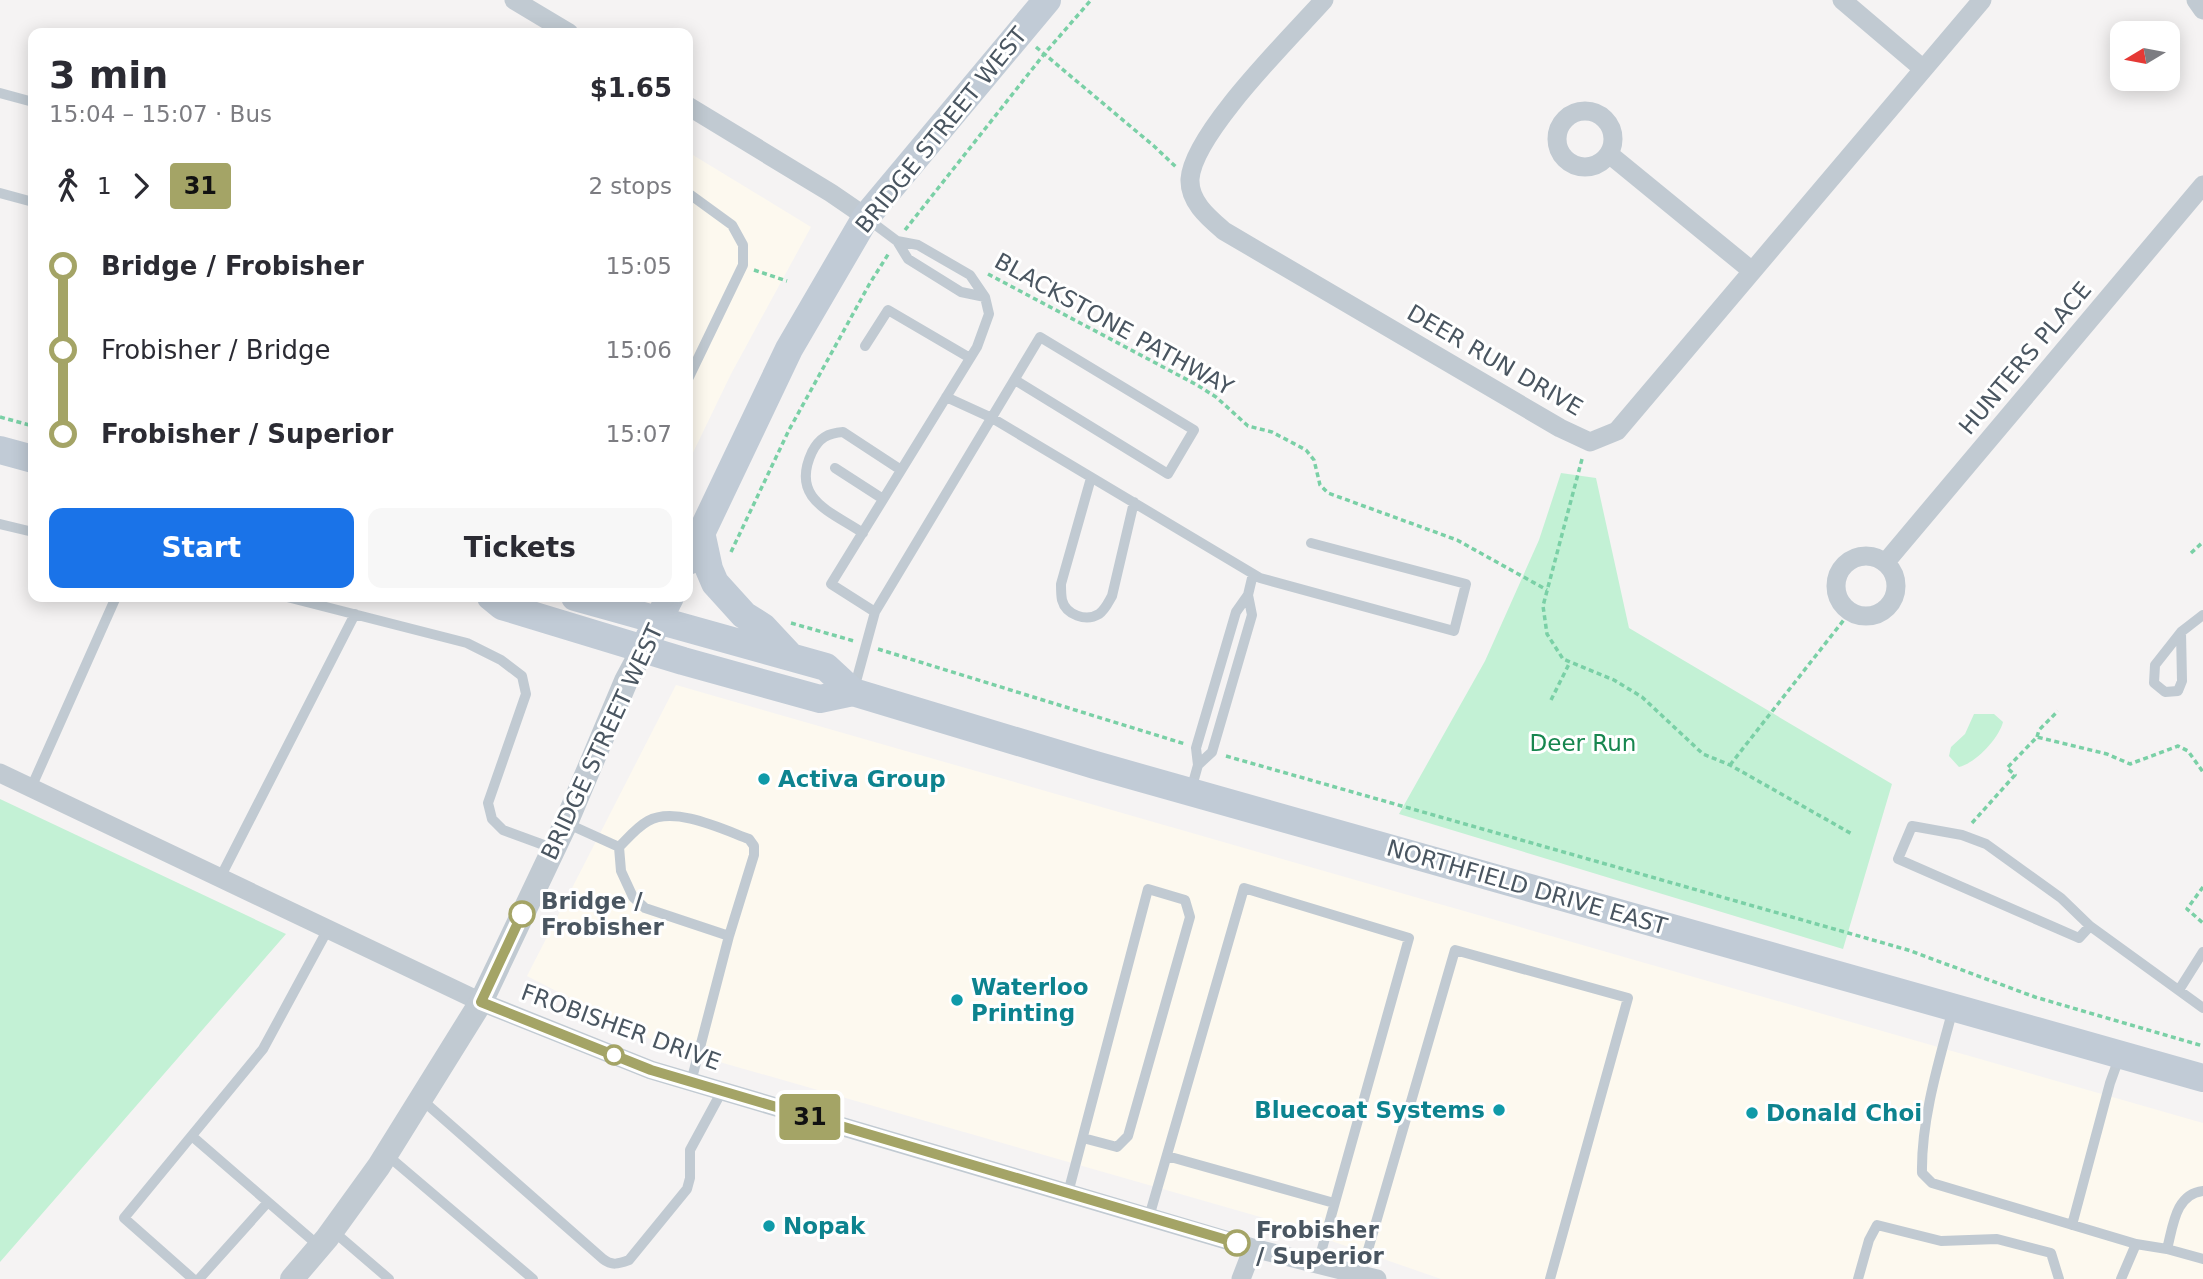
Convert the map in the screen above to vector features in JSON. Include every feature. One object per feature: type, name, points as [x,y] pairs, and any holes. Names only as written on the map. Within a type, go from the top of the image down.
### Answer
[{"type":"main road","name":"BRIDGE STREET WEST","points":[[693,550],[789,349],[866,217],[1047,0]]},
{"type":"main road","points":[[0,450],[28,458]]},
{"type":"main road","points":[[701,531],[709,569],[715,583],[744,615],[763,627],[791,657]]},
{"type":"main road","name":"NORTHFIELD DRIVE EAST","points":[[497,602],[502,606],[643,649],[820,699],[853,692]]},
{"type":"main road","name":"NORTHFIELD DRIVE EAST","points":[[612,602],[664,609],[791,657],[826,667],[853,692],[1190,792],[2203,1078]]},
{"type":"main road","name":"BRIDGE STREET WEST","points":[[643,649],[664,609]]},
{"type":"street","points":[[514,0],[556,28]]},
{"type":"street","points":[[1190,181],[1199,149],[1222,115],[1324,0]]},
{"type":"street","points":[[1842,0],[1922,68]]},
{"type":"street","name":"DEER RUN DRIVE","points":[[1190,181],[1199,208],[1224,231],[1560,428],[1590,442],[1617,431],[1982,0]]},
{"type":"street","points":[[2196,0],[2203,10]]},
{"type":"street","points":[[693,109],[831,192],[866,217]]},
{"type":"street","points":[[1609,154],[1752,271]]},
{"type":"street","name":"HUNTERS PLACE","points":[[1885,563],[2203,184]]},
{"type":"street","points":[[1859,557],[1875,558],[1885,563],[1894,577],[1892,601],[1880,612],[1870,616],[1850,612],[1837,596],[1836,582],[1839,572],[1849,561],[1859,557]]},
{"type":"street","name":"BRIDGE STREET WEST","points":[[292,1279],[326,1238],[386,1154],[481,1002],[565,823],[626,681],[643,649]]},
{"type":"street","name":"FROBISHER DRIVE","points":[[0,773],[481,1002],[651,1070],[1253,1248],[1369,1276]]},
{"type":"street","points":[[1241,1279],[1253,1248]]},
{"type":"lane","points":[[0,93],[28,101]]},
{"type":"lane","points":[[0,193],[28,201]]},
{"type":"lane","points":[[693,197],[732,225],[743,245],[743,265],[693,369]]},
{"type":"lane","points":[[866,217],[897,241],[908,258],[961,292],[985,297]]},
{"type":"lane","points":[[875,612],[831,584],[977,347],[989,314],[985,297],[970,275],[918,245],[897,241]]},
{"type":"lane","points":[[865,346],[888,310],[970,358]]},
{"type":"lane","points":[[853,692],[875,612],[1040,337],[1194,429],[1168,474],[1015,380]]},
{"type":"lane","points":[[946,397],[992,418],[1260,578],[1454,631],[1466,584],[1311,543]]},
{"type":"lane","points":[[863,533],[813,500],[807,491],[804,475],[814,447],[822,437],[843,432],[901,470]]},
{"type":"lane","points":[[835,468],[883,499]]},
{"type":"lane","points":[[1091,478],[1061,583],[1062,601],[1066,610],[1074,615],[1086,618],[1097,616],[1112,596],[1134,502]]},
{"type":"lane","points":[[0,524],[28,531]]},
{"type":"lane","points":[[1190,792],[1198,765],[1196,748],[1236,612],[1248,595],[1253,574]]},
{"type":"lane","points":[[1198,765],[1212,752],[1252,615],[1248,595]]},
{"type":"lane","points":[[31,788],[114,602]]},
{"type":"lane","points":[[307,602],[467,643],[501,660],[522,676],[526,694],[488,803],[492,819],[503,830],[553,849]]},
{"type":"lane","points":[[220,878],[355,614]]},
{"type":"lane","points":[[2181,632],[2182,681],[2178,691],[2165,692],[2154,683],[2155,665],[2181,632],[2203,615]]},
{"type":"lane","points":[[619,847],[646,821],[665,815],[700,821],[749,839],[754,846],[754,855],[729,936],[691,1082]]},
{"type":"lane","points":[[565,823],[619,847]]},
{"type":"lane","points":[[2090,926],[2079,937],[1898,859],[1912,825],[1962,835],[1986,844],[2061,898],[2090,926],[2203,1008]]},
{"type":"lane","points":[[619,847],[621,871],[633,897],[645,908],[729,936]]},
{"type":"lane","points":[[1149,1217],[1244,888],[1409,938],[1318,1263]]},
{"type":"lane","points":[[1068,1193],[1148,889],[1185,900],[1190,917],[1128,1136],[1117,1147],[1083,1138]]},
{"type":"lane","points":[[193,1279],[124,1218],[263,1049],[328,929]]},
{"type":"lane","points":[[1369,1276],[1455,950],[1628,998],[1550,1279]]},
{"type":"lane","points":[[2179,990],[2203,952]]},
{"type":"lane","points":[[1953,1007],[1928,1111],[1922,1151],[1922,1173],[1931,1183],[2136,1244],[2203,1259]]},
{"type":"lane","points":[[2073,1225],[2120,1054]]},
{"type":"lane","points":[[421,1099],[603,1259],[609,1264],[617,1264],[629,1259],[687,1189],[690,1178],[690,1150],[722,1091]]},
{"type":"lane","points":[[193,1137],[268,1202],[389,1279]]},
{"type":"lane","points":[[386,1154],[533,1279]]},
{"type":"lane","points":[[1167,1156],[1334,1203]]},
{"type":"lane","points":[[2166,1250],[2181,1201],[2188,1195],[2203,1191]]},
{"type":"lane","points":[[199,1279],[268,1202]]},
{"type":"lane","points":[[1858,1279],[1869,1240],[1877,1225],[1941,1241],[1997,1240],[2051,1253],[2059,1279]]},
{"type":"lane","points":[[2121,1279],[2136,1244]]},
{"type":"path","points":[[730,560],[732,547],[789,430],[870,283],[897,241],[1045,53],[1091,0]]},
{"type":"path","points":[[1018,34],[1045,53],[1155,147],[1190,181]]},
{"type":"path","points":[[743,265],[787,281]]},
{"type":"path","name":"BLACKSTONE PATHWAY","points":[[979,268],[1197,385],[1216,397],[1248,426],[1280,435],[1306,450],[1314,460],[1321,485],[1328,493],[1457,540],[1547,590]]},
{"type":"path","points":[[0,417],[28,425]]},
{"type":"path","points":[[1590,442],[1581,462],[1543,606],[1547,634],[1563,659],[1614,680],[1642,697],[1703,754],[1730,765],[1852,834]]},
{"type":"path","points":[[2191,554],[2203,542]]},
{"type":"path","points":[[1730,765],[1850,612]]},
{"type":"path","points":[[783,620],[1196,748]]},
{"type":"path","points":[[1551,700],[1570,662]]},
{"type":"path","points":[[1962,835],[2015,775],[2007,768],[2058,711]]},
{"type":"path","points":[[2037,737],[2107,754],[2130,764],[2178,746],[2188,751],[2203,772]]},
{"type":"path","points":[[1212,752],[1908,950],[2035,997],[2203,1046]]},
{"type":"path","points":[[2203,887],[2187,909],[2203,923]]},
{"type":"shaded area","points":[[693,155],[811,227],[731,374],[693,453]]},
{"type":"shaded area","points":[[676,685],[2203,1123],[2203,1279],[1441,1279],[1271,1220],[664,1046],[527,976]]},
{"type":"green space","name":"Deer Run","points":[[1561,473],[1596,478],[1629,628],[1892,784],[1843,949],[1399,814],[1485,661],[1539,540]]},
{"type":"green space","points":[[1974,714],[1994,714],[2003,722],[1986,749],[1966,765],[1959,767],[1949,756],[1951,747],[1965,734]]},
{"type":"green space","points":[[0,799],[286,934],[0,1262]]},
{"type":"bus line","name":"31","points":[[522,914],[481,1002],[651,1070],[1237,1243]]},
{"type":"place","name":"Activa Group","points":[[764,779]]},
{"type":"place","name":"Bridge / Frobisher","points":[[522,914]]},
{"type":"place","name":"Waterloo Printing","points":[[957,1000]]},
{"type":"place","name":"Bluecoat Systems","points":[[1499,1110]]},
{"type":"place","name":"Donald Choi","points":[[1752,1113]]},
{"type":"place","name":"Nopak","points":[[769,1226]]},
{"type":"place","name":"Frobisher / Superior","points":[[1237,1243]]}]
